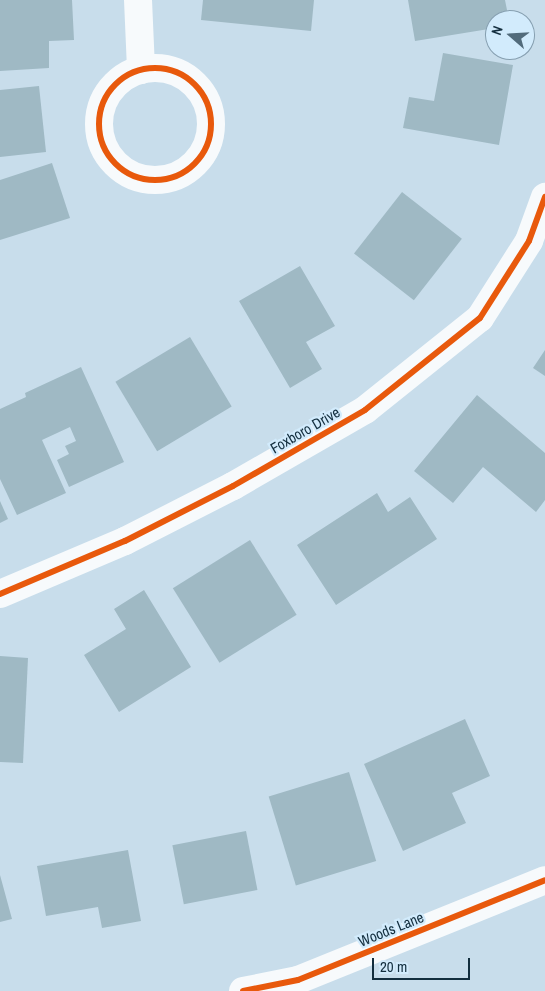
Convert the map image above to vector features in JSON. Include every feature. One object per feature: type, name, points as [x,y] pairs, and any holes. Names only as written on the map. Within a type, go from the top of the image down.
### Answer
[{"type":"street","points":[[138,0],[140,70]]},
{"type":"street","points":[[168,69],[192,81],[208,103],[211,130],[202,156],[182,174],[156,181],[130,175],[109,158],[99,133],[102,106],[117,83],[140,70],[168,69]]},
{"type":"street","name":"Foxboro Drive","points":[[0,594],[126,541],[233,486],[364,410],[480,318],[529,241],[545,197]]},
{"type":"street","name":"Woods Lane","points":[[243,991],[298,980],[545,880]]},
{"type":"building","points":[[0,0],[72,0],[74,40],[49,41],[49,68],[0,71]]},
{"type":"building","points":[[203,0],[314,0],[311,31],[201,20]]},
{"type":"building","points":[[408,0],[505,0],[507,10],[485,10],[485,30],[415,41]]},
{"type":"building","points":[[443,53],[513,65],[499,145],[403,128],[409,97],[434,101]]},
{"type":"building","points":[[39,86],[46,152],[0,157],[0,90]]},
{"type":"building","points":[[52,163],[70,218],[0,240],[0,180]]},
{"type":"building","points":[[402,192],[462,239],[414,300],[354,253]]},
{"type":"building","points":[[300,266],[335,326],[306,342],[322,369],[290,388],[239,301]]},
{"type":"building","points":[[190,337],[232,406],[157,451],[115,382]]},
{"type":"building","points":[[545,350],[545,376],[533,368]]},
{"type":"building","points":[[81,367],[124,462],[69,487],[57,460],[69,454],[65,446],[76,441],[70,427],[42,440],[66,493],[17,515],[0,479],[0,409],[26,397],[25,393]]},
{"type":"building","points":[[477,395],[545,453],[545,500],[536,512],[483,467],[453,503],[414,471]]},
{"type":"building","points":[[377,493],[388,512],[410,497],[437,539],[336,605],[297,545]]},
{"type":"building","points":[[0,501],[8,519],[0,523]]},
{"type":"building","points":[[250,540],[297,615],[219,663],[173,588]]},
{"type":"building","points":[[144,590],[191,667],[119,712],[84,655],[126,629],[114,609]]},
{"type":"building","points":[[0,656],[28,658],[23,763],[0,762]]},
{"type":"building","points":[[465,719],[490,776],[452,793],[466,823],[403,851],[364,764]]},
{"type":"building","points":[[349,772],[376,861],[296,885],[269,797]]},
{"type":"building","points":[[246,831],[257,890],[184,904],[172,845]]},
{"type":"building","points":[[128,850],[141,921],[102,928],[98,907],[46,916],[37,866]]},
{"type":"building","points":[[0,875],[12,919],[0,922]]},
{"type":"cycle path","points":[[155,68],[176,73],[194,85],[206,103],[211,124],[206,145],[194,163],[176,175],[155,180],[134,175],[116,163],[104,145],[99,124],[104,103],[116,85],[134,73],[155,68]]},
{"type":"cycle path","points":[[0,594],[125,541],[233,486],[365,410],[480,318],[529,241],[545,197]]},
{"type":"cycle path","points":[[243,991],[298,980],[545,880]]}]
